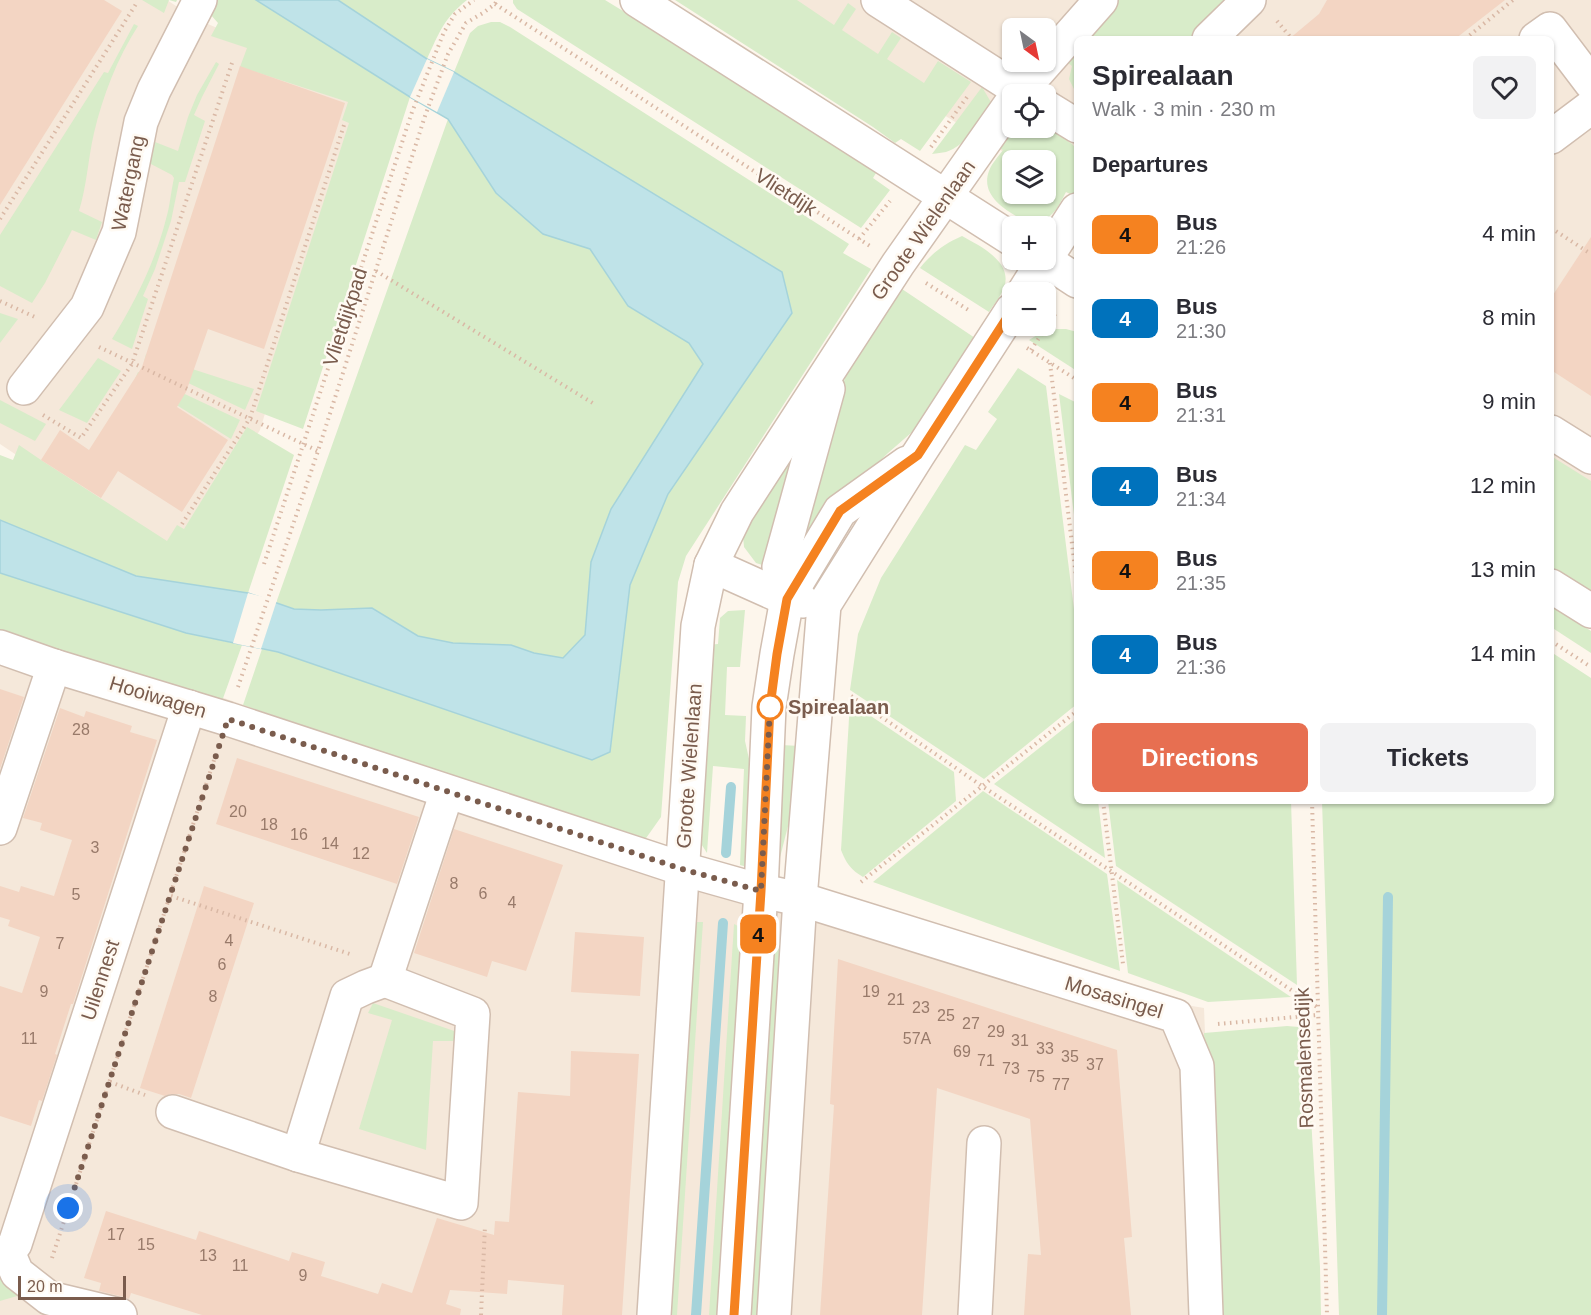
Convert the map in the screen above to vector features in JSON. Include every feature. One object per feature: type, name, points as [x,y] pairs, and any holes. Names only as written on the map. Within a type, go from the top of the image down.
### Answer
[{"type":"street","name":"Watergang","points":[[24,388],[87,307],[119,232],[141,122],[154,90],[200,0]]},
{"type":"street","points":[[637,0],[1002,233]]},
{"type":"street","points":[[878,0],[1003,84]]},
{"type":"street","name":"Groote Wielenlaan","points":[[1035,84],[1101,0]]},
{"type":"street","points":[[1212,36],[1249,0]]},
{"type":"street","points":[[1540,36],[1550,29],[1591,83]]},
{"type":"street","points":[[1554,135],[1591,106]]},
{"type":"street","points":[[1056,115],[1074,124]]},
{"type":"street","name":"Groote Wielenlaan","points":[[654,1315],[698,626],[711,565],[737,512],[898,264],[945,197],[1002,126]]},
{"type":"street","points":[[1056,242],[1074,215]]},
{"type":"street","points":[[1056,266],[1074,278]]},
{"type":"street","name":"Groote Wielenlaan","points":[[774,1315],[813,904],[819,674],[825,605],[918,455],[1002,326]]},
{"type":"street","name":"Groote Wielenlaan","points":[[787,599],[779,567],[836,361]]},
{"type":"street","points":[[1554,434],[1591,457]]},
{"type":"street","name":"Groote Wielenlaan","points":[[734,1315],[761,891],[770,707],[787,599],[840,511],[918,455]]},
{"type":"street","points":[[711,565],[787,599],[825,605]]},
{"type":"street","points":[[1554,588],[1591,611]]},
{"type":"street","name":"Hooiwagen","points":[[0,647],[54,666],[228,719],[682,869],[761,891]]},
{"type":"street","points":[[0,828],[54,666]]},
{"type":"street","name":"Uilennest","points":[[4,1252],[15,1244],[189,707]]},
{"type":"street","points":[[376,984],[447,792]]},
{"type":"street","name":"Mosasingel","points":[[761,891],[813,904],[1176,1016],[1197,1066],[1206,1315]]},
{"type":"street","points":[[173,1112],[298,1155],[461,1203],[473,1014],[376,984],[347,996],[298,1155]]},
{"type":"street","points":[[975,1315],[984,1143]]},
{"type":"street","points":[[4,1252],[17,1273],[49,1298],[120,1315]]},
{"type":"path","points":[[264,564],[412,112],[436,50],[455,14],[474,0]]},
{"type":"path","points":[[1469,36],[1513,0]]},
{"type":"path","name":"Vlietdijkpad","points":[[247,660],[318,451],[425,116],[448,54],[466,23],[496,2]]},
{"type":"path","name":"Vlietdijk","points":[[496,2],[898,264],[1002,318]]},
{"type":"path","points":[[0,219],[136,4]]},
{"type":"path","points":[[24,388],[18,400],[81,438],[132,364],[232,63]]},
{"type":"path","points":[[182,524],[249,418],[344,124]]},
{"type":"path","points":[[1554,230],[1591,254]]},
{"type":"path","points":[[375,271],[597,405]]},
{"type":"path","points":[[1031,350],[1074,285]]},
{"type":"path","points":[[0,301],[68,331],[132,364],[318,451]]},
{"type":"path","name":"Vlietdijk","points":[[1019,336],[1031,350],[1074,378]]},
{"type":"path","points":[[1050,363],[1074,560]]},
{"type":"path","points":[[1554,643],[1591,667]]},
{"type":"path","points":[[819,674],[982,786],[1317,1007]]},
{"type":"path","points":[[813,904],[982,786],[1074,713]]},
{"type":"path","points":[[41,1292],[228,719]]},
{"type":"path","points":[[1103,804],[1126,1000]]},
{"type":"path","name":"Rosmalensedijk","points":[[1312,804],[1327,1315]]},
{"type":"path","points":[[171,896],[351,955],[376,984]]},
{"type":"path","points":[[1176,1016],[1209,1025],[1317,1015]]},
{"type":"path","points":[[461,1203],[485,1226],[481,1315]]},
{"type":"shaded area","points":[[0,0],[167,0],[194,18],[363,91],[260,430],[175,561],[0,444]]},
{"type":"shaded area","points":[[760,0],[1591,0],[1591,520],[1554,497],[1554,36],[1074,36],[1074,197],[1056,185],[1056,150],[1002,151]]},
{"type":"shaded area","points":[[0,620],[660,850],[1204,1008],[1216,1315],[0,1315]]},
{"type":"green space","points":[[142,0],[169,0],[164,13]]},
{"type":"green space","points":[[216,0],[256,0],[410,97],[303,429],[256,411],[349,123],[342,120],[348,102],[240,67],[247,48],[211,36],[218,23],[210,14]]},
{"type":"green space","points":[[338,0],[467,0],[447,20],[427,59]]},
{"type":"green space","points":[[513,0],[605,0],[690,52],[876,173],[873,178],[890,190],[861,228],[517,9]]},
{"type":"green space","points":[[675,0],[797,0],[834,25],[848,3],[856,9],[842,30],[878,54],[892,32],[901,38],[887,59],[924,83],[938,61],[971,82],[920,151],[901,139],[895,143]]},
{"type":"green space","points":[[1119,0],[1232,0],[1196,36],[1086,36]]},
{"type":"green space","points":[[500,22],[510,27],[849,244],[843,253],[871,269],[686,556],[678,582],[661,817],[644,841],[243,705],[262,649],[278,652],[592,760],[610,752],[630,585],[668,494],[792,313],[782,272],[454,72],[470,33],[478,26]]},
{"type":"green space","points":[[134,24],[138,26],[117,64],[106,91],[92,143],[79,211],[102,222],[96,240],[72,230],[32,303],[0,286],[0,235],[104,72],[108,73]]},
{"type":"green space","points":[[1074,49],[1074,89],[1069,79],[1072,66],[1064,60]]},
{"type":"green space","points":[[216,62],[219,64],[194,115],[205,121],[185,182],[179,182],[171,221],[143,296],[148,299],[132,349],[112,339],[129,311],[156,251],[167,214],[174,178],[149,163],[155,142],[178,151],[197,95]]},
{"type":"green space","points":[[982,87],[992,104],[978,125],[954,149],[932,154]]},
{"type":"green space","points":[[448,119],[496,193],[543,234],[590,249],[628,306],[690,343],[703,365],[611,509],[591,562],[585,635],[563,658],[534,653],[511,645],[453,643],[418,636],[372,608],[294,609],[276,603]]},
{"type":"green space","points":[[1056,134],[1074,146],[1074,194],[1066,192],[1050,216],[1014,215],[999,204],[989,189],[987,181],[993,163],[1002,151],[1002,204],[1056,204],[1056,150],[1003,150],[997,147],[1005,138],[1056,138]]},
{"type":"green space","points":[[962,236],[979,245],[1001,265],[1005,273],[1005,282],[1002,282],[1002,292],[989,312],[920,268],[939,249]]},
{"type":"green space","points":[[899,287],[978,340],[927,419],[888,453],[823,517],[786,565],[850,362]]},
{"type":"green space","points":[[0,313],[18,319],[0,343]]},
{"type":"green space","points":[[1056,329],[1074,331],[1074,369],[1029,340],[1036,336],[1056,336]]},
{"type":"green space","points":[[146,354],[254,389],[245,410],[144,362]]},
{"type":"green space","points":[[98,358],[121,371],[87,423],[59,410]]},
{"type":"green space","points":[[1018,368],[1046,386],[1074,609],[1074,706],[984,779],[850,690],[858,634],[881,578],[965,445],[976,450],[997,419],[988,412]]},
{"type":"green space","points":[[138,372],[240,420],[231,439],[135,379]]},
{"type":"green space","points":[[1059,394],[1074,402],[1074,515]]},
{"type":"green space","points":[[0,400],[46,424],[35,441],[0,423]]},
{"type":"green space","points":[[247,427],[294,455],[248,593],[136,576],[0,520],[0,455],[13,460],[19,445],[167,541],[177,525],[184,529]]},
{"type":"green space","points":[[806,427],[766,566],[756,563],[744,547],[742,525]]},
{"type":"green space","points":[[1554,458],[1591,481],[1591,593],[1554,569]]},
{"type":"green space","points":[[0,573],[186,633],[242,645],[221,704],[0,634]]},
{"type":"green space","points":[[1554,607],[1591,631],[1591,653],[1554,629]]},
{"type":"green space","points":[[745,610],[740,667],[727,667],[725,715],[746,716],[745,741],[758,799],[754,869],[740,865],[744,769],[713,766],[707,853],[696,836],[708,645],[718,644],[720,618],[728,611]]},
{"type":"green space","points":[[1554,654],[1591,678],[1591,1315],[1339,1315],[1322,804],[1554,804]]},
{"type":"green space","points":[[850,702],[954,772],[956,801],[863,877],[849,866],[841,850]]},
{"type":"green space","points":[[1074,720],[1074,804],[1098,804],[1105,858],[994,784]]},
{"type":"green space","points":[[781,745],[800,746],[797,791],[777,869]]},
{"type":"green space","points":[[983,791],[1107,874],[1120,971],[873,882]]},
{"type":"green space","points":[[1108,804],[1291,804],[1297,985],[1116,866]]},
{"type":"green space","points":[[1117,880],[1291,997],[1208,1002],[1128,973]]},
{"type":"green space","points":[[691,922],[703,922],[677,1315],[664,1315]]},
{"type":"green space","points":[[734,924],[750,932],[725,1315],[709,1315]]},
{"type":"green space","points":[[770,946],[786,951],[763,1315],[746,1315]]},
{"type":"green space","points":[[373,1003],[460,1033],[461,1041],[433,1041],[426,1150],[359,1129],[392,1020],[368,1013]]},
{"type":"green space","points":[[1299,1027],[1306,1035],[1321,1315],[1216,1315],[1204,1033]]},
{"type":"green space","points":[[0,1274],[24,1292],[0,1301]]},
{"type":"water","points":[[256,0],[338,0],[427,59],[454,72],[782,272],[792,313],[668,494],[630,585],[610,752],[592,760],[278,652],[186,633],[0,573],[0,520],[136,576],[248,593],[294,609],[372,608],[418,636],[453,643],[511,645],[534,653],[563,658],[585,635],[591,562],[611,509],[703,364],[689,343],[628,306],[590,249],[543,234],[496,193],[448,119]]},
{"type":"pier","points":[[427,59],[454,72],[437,112],[410,97]]},
{"type":"pier","points":[[248,593],[277,600],[261,649],[233,643]]},
{"type":"building","points":[[0,0],[104,0],[122,11],[0,205]]},
{"type":"building","points":[[1327,0],[1505,0],[1459,36],[1293,36],[1319,14]]},
{"type":"building","points":[[240,66],[345,103],[334,138],[264,349],[208,329],[186,392],[177,407],[228,440],[182,512],[118,471],[101,498],[41,460],[60,430],[89,450],[142,367]]},
{"type":"building","points":[[1591,237],[1591,396],[1554,372],[1554,293]]},
{"type":"building","points":[[0,689],[24,697],[0,769]]},
{"type":"building","points":[[60,708],[84,717],[86,711],[132,726],[130,732],[157,740],[55,1054],[57,1055],[42,1101],[39,1100],[31,1126],[0,1116],[0,986],[22,993],[40,937],[8,926],[10,920],[0,917],[0,886],[19,892],[21,886],[54,896],[72,840],[40,830],[42,823],[23,818]]},
{"type":"building","points":[[237,758],[419,817],[397,884],[216,824]]},
{"type":"building","points":[[454,829],[563,865],[526,971],[492,961],[487,977],[414,953]]},
{"type":"building","points":[[204,886],[254,903],[191,1098],[179,1094],[165,1096],[140,1088]]},
{"type":"building","points":[[575,932],[644,937],[640,996],[571,992]]},
{"type":"building","points":[[838,959],[1117,1050],[1132,1237],[1124,1238],[1131,1315],[1024,1315],[1028,1254],[1041,1255],[1030,1119],[937,1088],[922,1315],[820,1315],[834,1105],[830,1104]]},
{"type":"building","points":[[571,1051],[639,1054],[622,1315],[562,1315],[564,1285],[508,1280],[507,1294],[450,1290],[446,1304],[461,1309],[460,1315],[202,1315],[131,1293],[129,1299],[99,1291],[101,1283],[84,1278],[106,1211],[196,1240],[199,1231],[289,1261],[292,1252],[325,1262],[321,1276],[378,1294],[382,1283],[412,1293],[437,1218],[494,1235],[495,1221],[509,1222],[518,1092],[570,1096]]},
{"type":"waterway","points":[[726,853],[731,787]]},
{"type":"waterway","points":[[1382,1315],[1388,897]]},
{"type":"waterway","points":[[696,1315],[723,923]]},
{"type":"bus line","name":"4","points":[[734,1315],[761,891],[770,707],[787,599],[840,511],[918,455],[1002,325]]},
{"type":"place","name":"Spirealaan","points":[[770,707]]},
{"type":"route","points":[[68,1208],[228,719],[682,869],[761,891],[770,707]]}]
